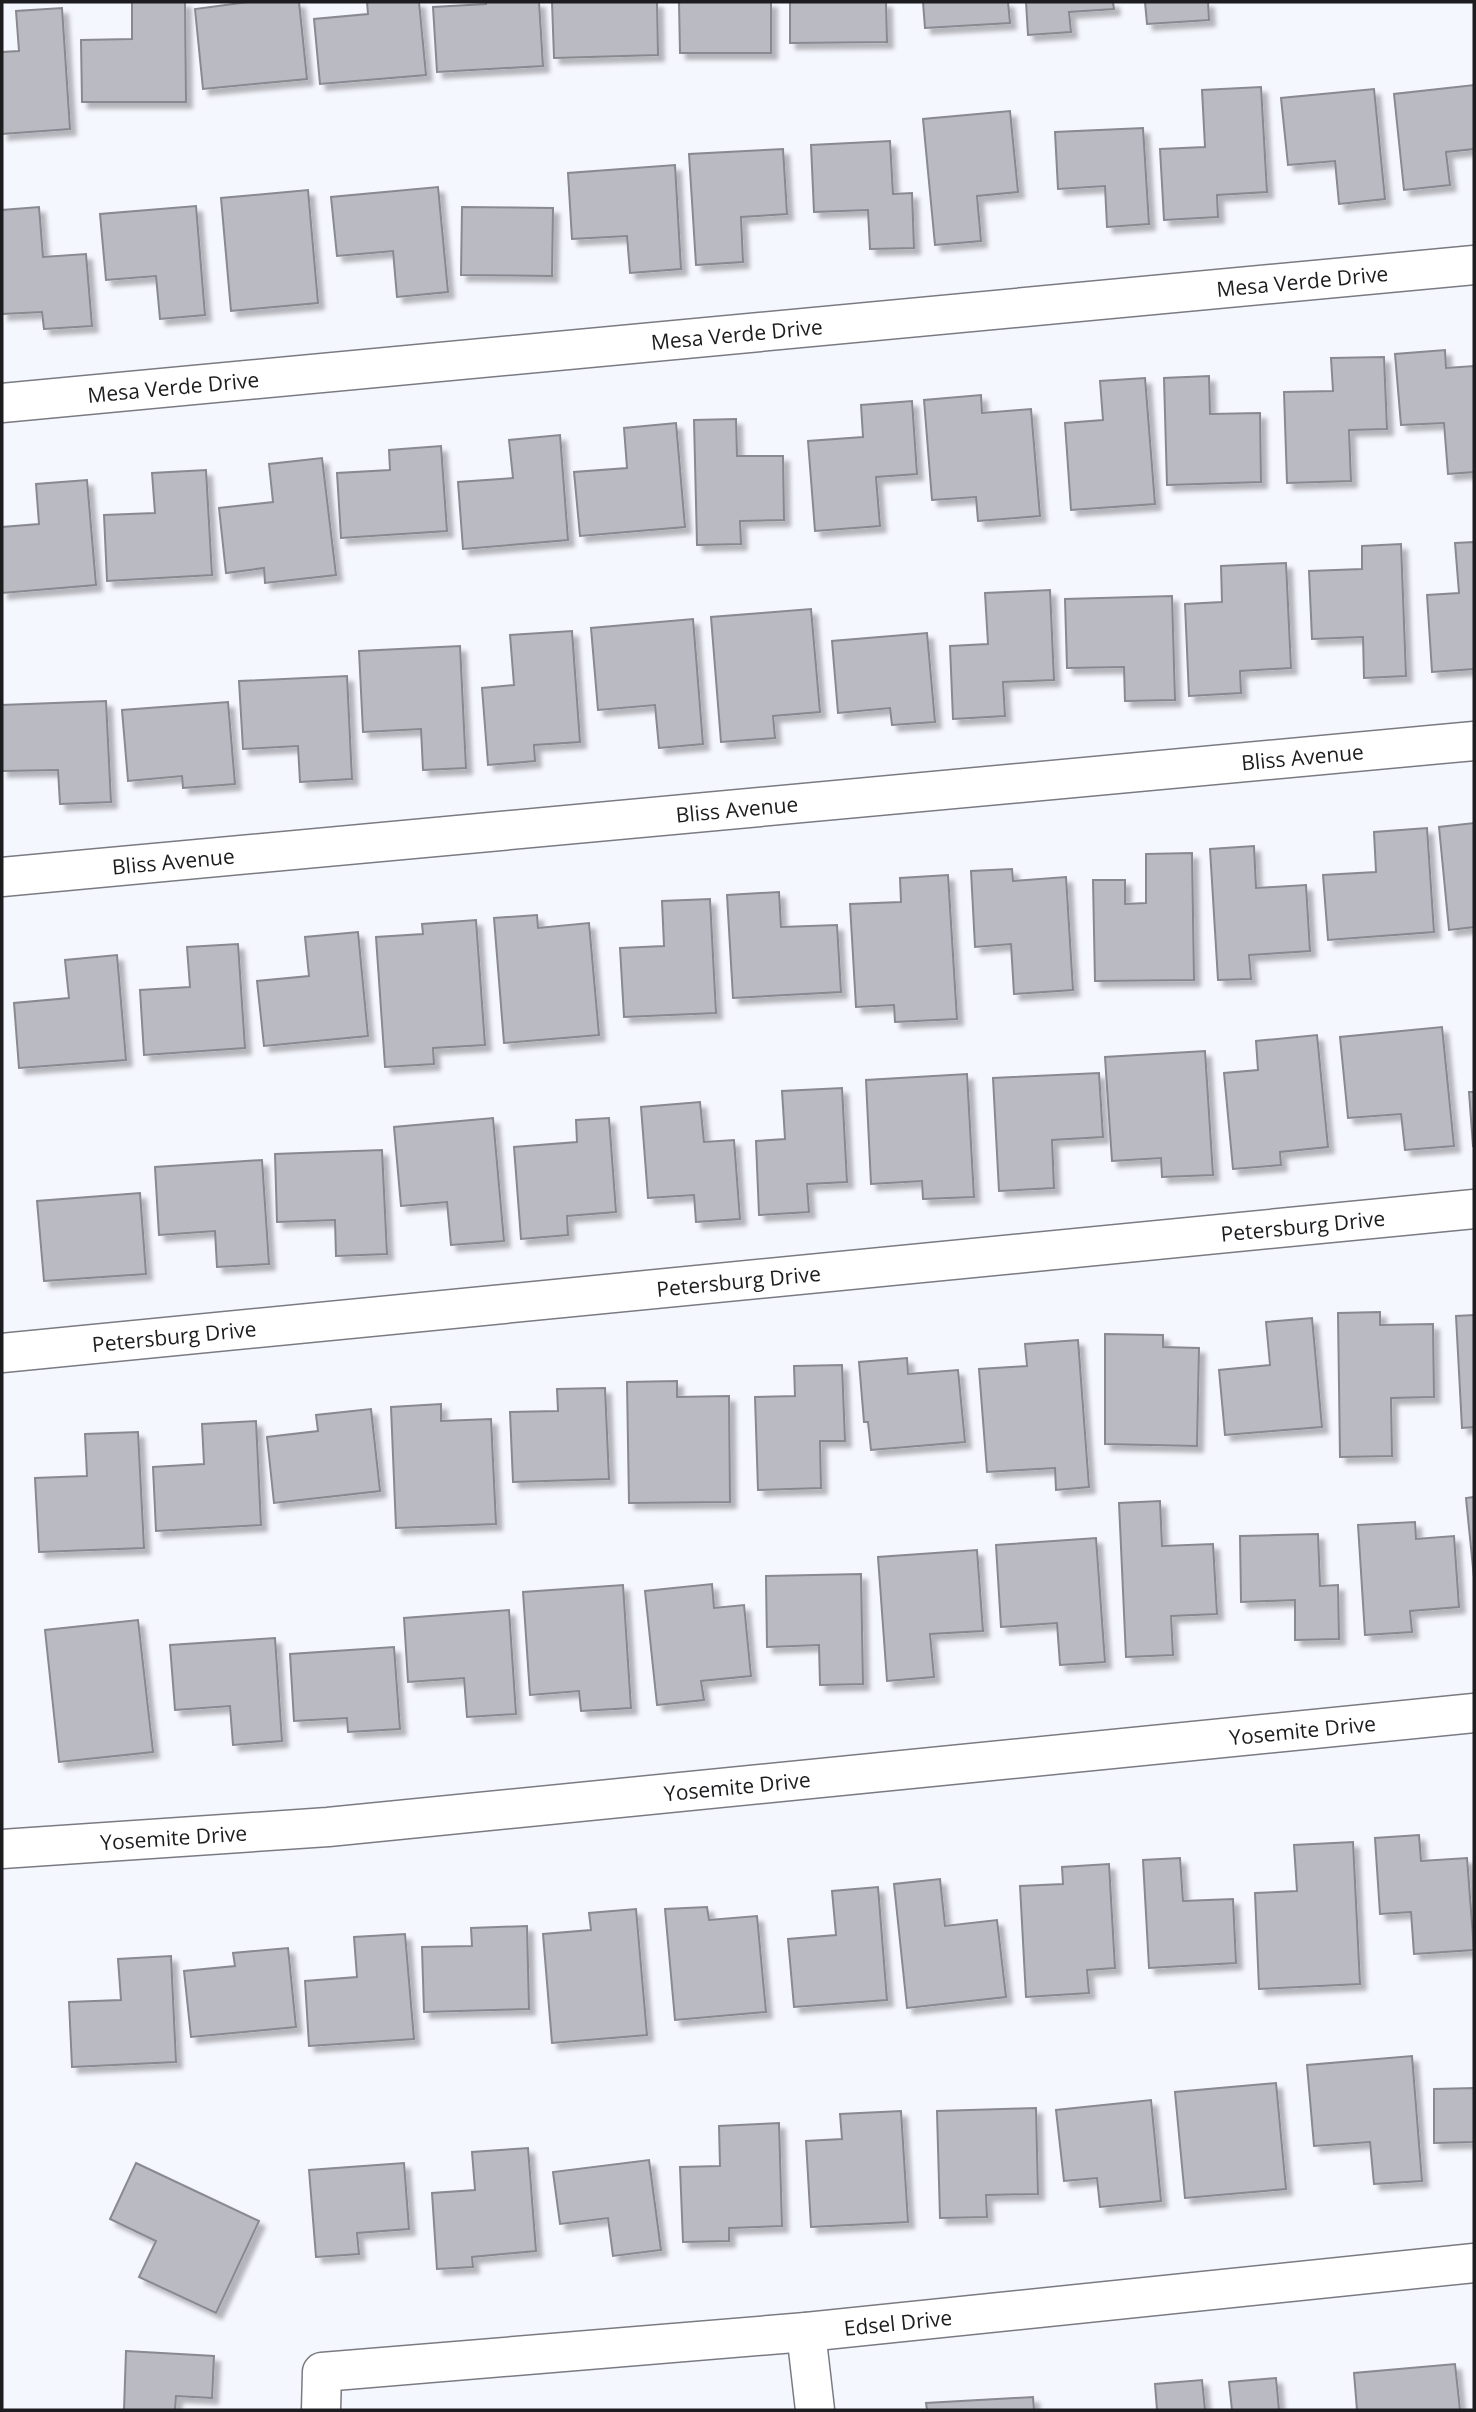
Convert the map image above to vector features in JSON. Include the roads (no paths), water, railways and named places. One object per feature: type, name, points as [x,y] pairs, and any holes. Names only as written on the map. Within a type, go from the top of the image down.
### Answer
[{"type":"street","name":"Mesa Verde Drive","points":[[2,403],[1474,265]]},
{"type":"street","name":"Bliss Avenue","points":[[2,877],[1474,741]]},
{"type":"street","name":"Petersburg Drive","points":[[2,1353],[1474,1209]]},
{"type":"street","name":"Yosemite Drive","points":[[2,1849],[328,1827],[1474,1713]]},
{"type":"street","name":"Edsel Drive","points":[[321,2410],[322,2372],[806,2332],[1474,2263]]},
{"type":"street","points":[[806,2332],[815,2410]]}]
